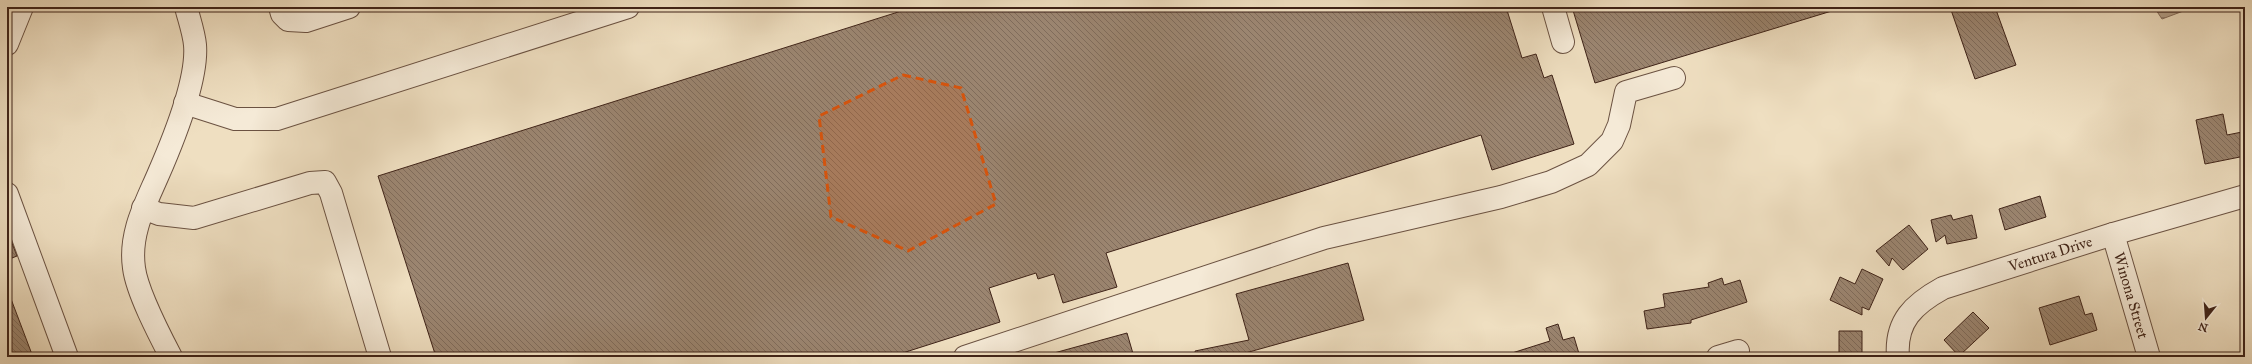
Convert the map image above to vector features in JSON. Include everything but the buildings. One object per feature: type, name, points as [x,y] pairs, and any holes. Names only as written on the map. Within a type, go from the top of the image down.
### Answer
[{"type":"street","points":[[7,44],[22,7]]},
{"type":"street","points":[[171,357],[148,308],[134,268],[133,240],[143,208],[161,169],[185,103],[192,76],[195,46],[186,7]]},
{"type":"street","points":[[280,7],[282,14],[288,20],[306,21],[349,7]]},
{"type":"street","points":[[185,103],[235,119],[277,119],[628,7]]},
{"type":"street","points":[[1553,7],[1563,42]]},
{"type":"street","points":[[964,357],[1324,238],[1501,197],[1551,182],[1588,165],[1612,141],[1619,125],[1626,92],[1674,78]]},
{"type":"street","points":[[143,208],[159,214],[194,218],[310,183],[325,182],[331,193],[380,357]]},
{"type":"street","points":[[7,194],[67,357]]},
{"type":"street","name":"Ventura Drive","points":[[1898,357],[1897,341],[1906,318],[1921,300],[1943,288],[2113,234],[2245,196]]},
{"type":"street","name":"Winona Street","points":[[2113,234],[2149,357]]},
{"type":"highlighted area","points":[[903,75],[961,88],[996,204],[908,251],[831,217],[819,116]]},
{"type":"shaded area","points":[[2154,7],[2194,7],[2162,19]]}]
